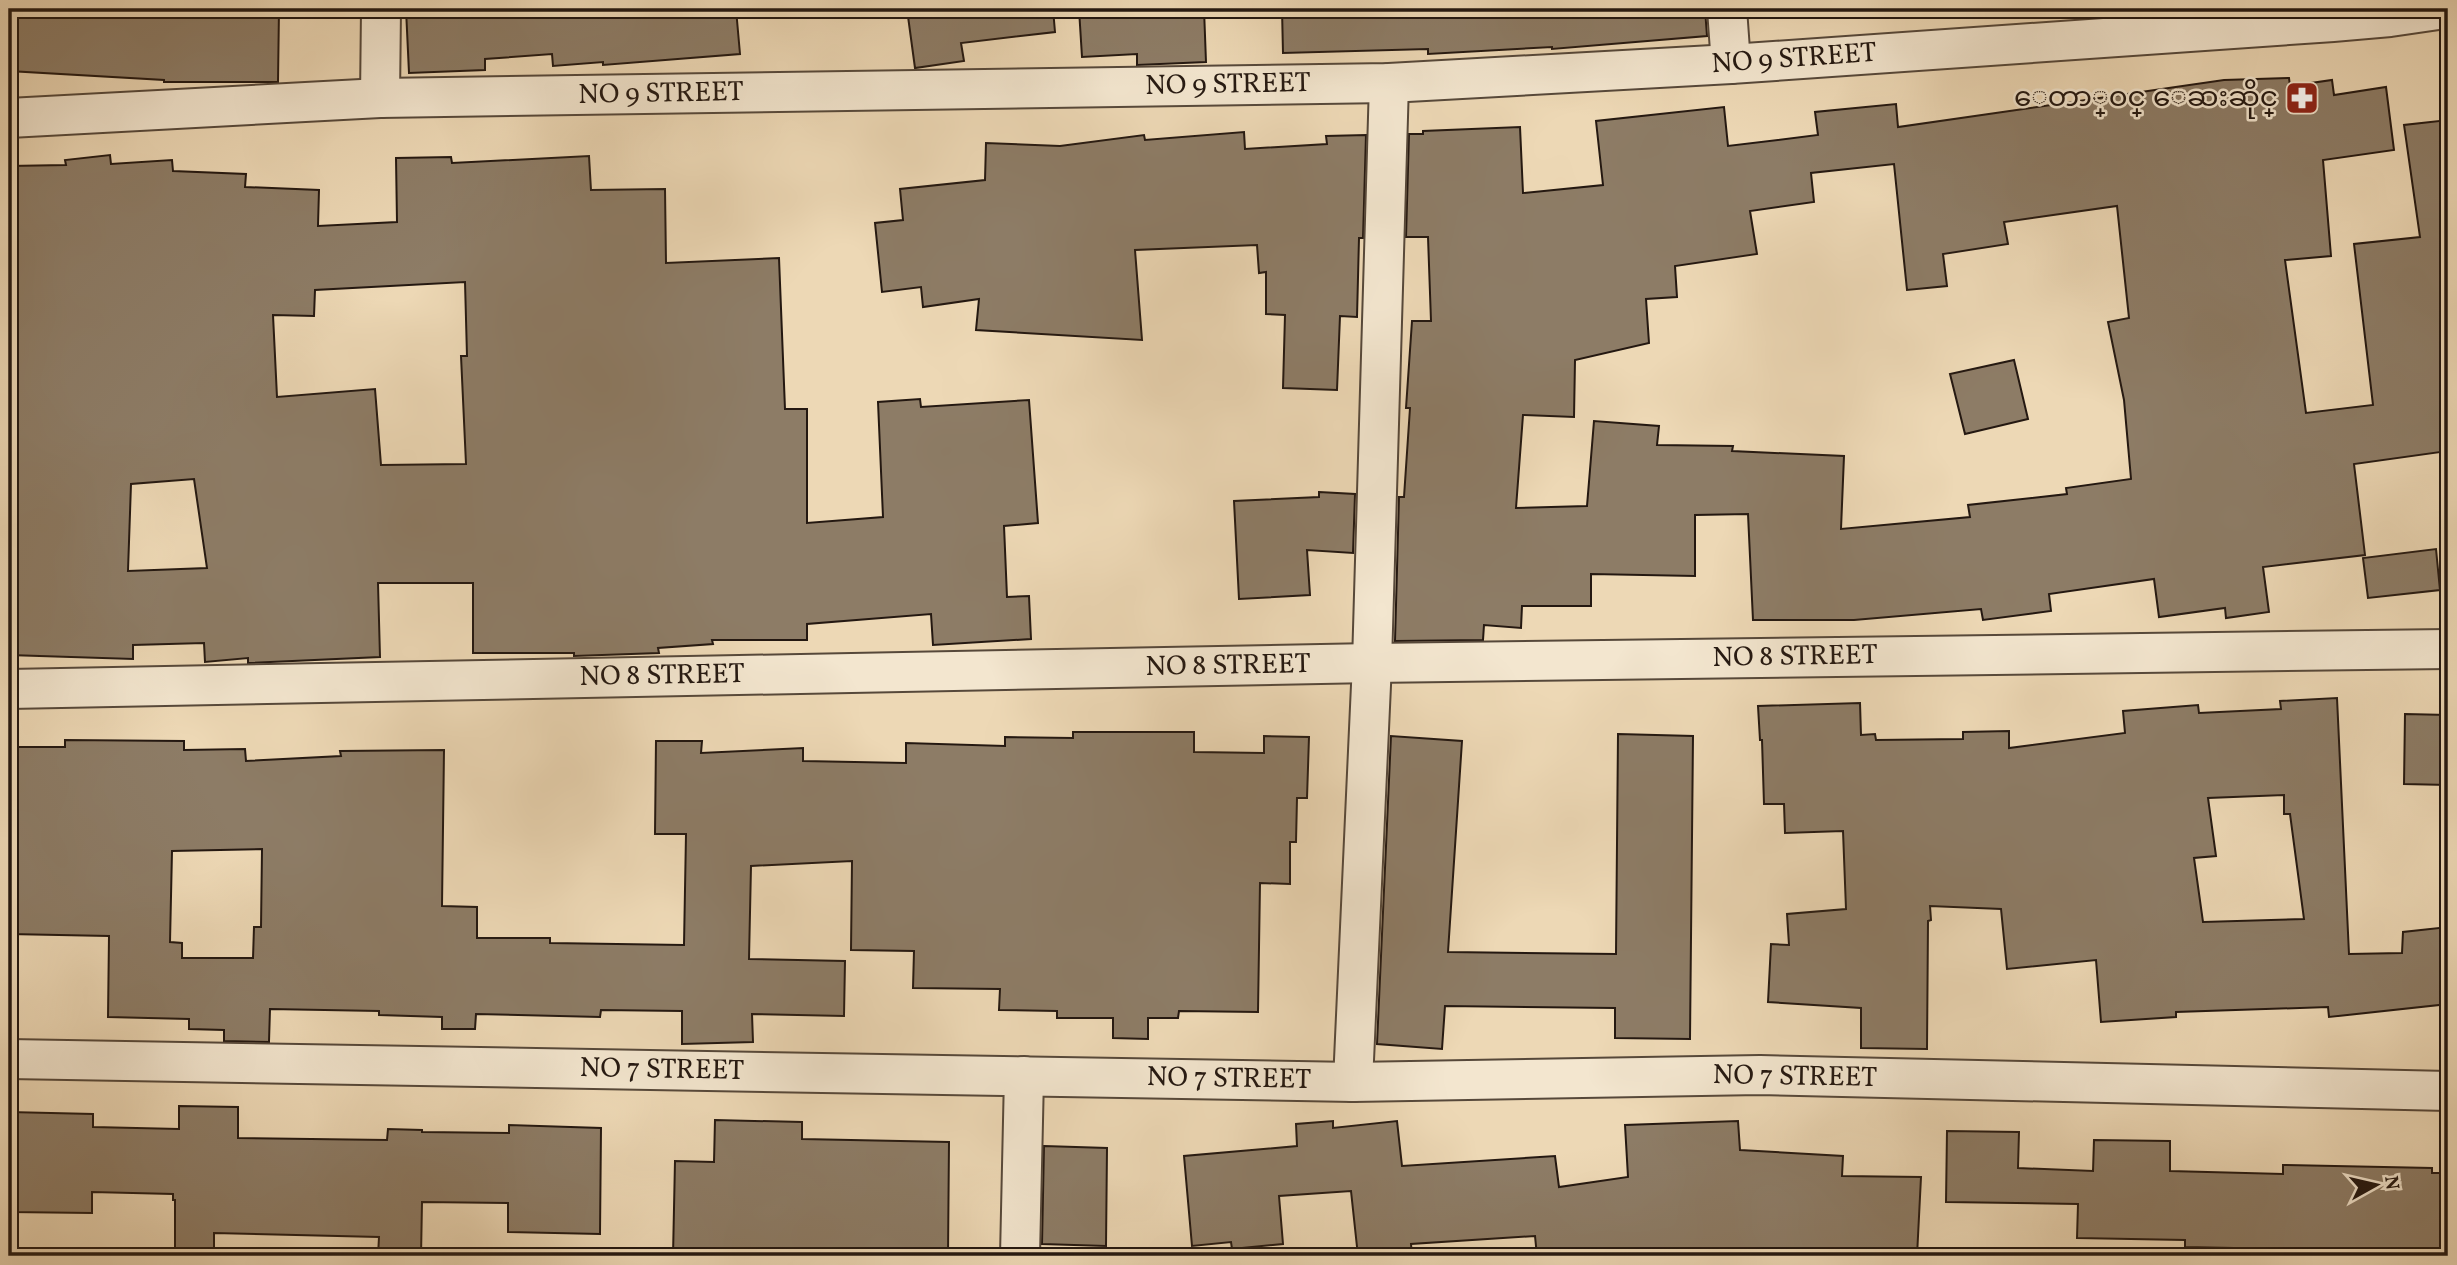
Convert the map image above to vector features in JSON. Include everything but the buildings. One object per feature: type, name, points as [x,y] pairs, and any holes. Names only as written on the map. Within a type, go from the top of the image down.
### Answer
[{"type":"street","points":[[380,98],[381,9]]},
{"type":"street","points":[[1727,9],[1731,64]]},
{"type":"street","name":"NO 9 STREET","points":[[9,118],[380,98],[1389,83],[1731,64],[2445,9]]},
{"type":"street","points":[[1353,1082],[1372,663],[1389,83]]},
{"type":"street","name":"NO 8 STREET","points":[[9,689],[1372,663],[2448,649]]},
{"type":"street","name":"NO 7 STREET","points":[[9,1059],[1353,1082],[1760,1075],[2448,1091]]},
{"type":"street","points":[[1020,1256],[1024,1076]]},
{"type":"place","name":"ေတာ္ဝင္ ေဆးဆိုင္","points":[[2302,98]]}]
